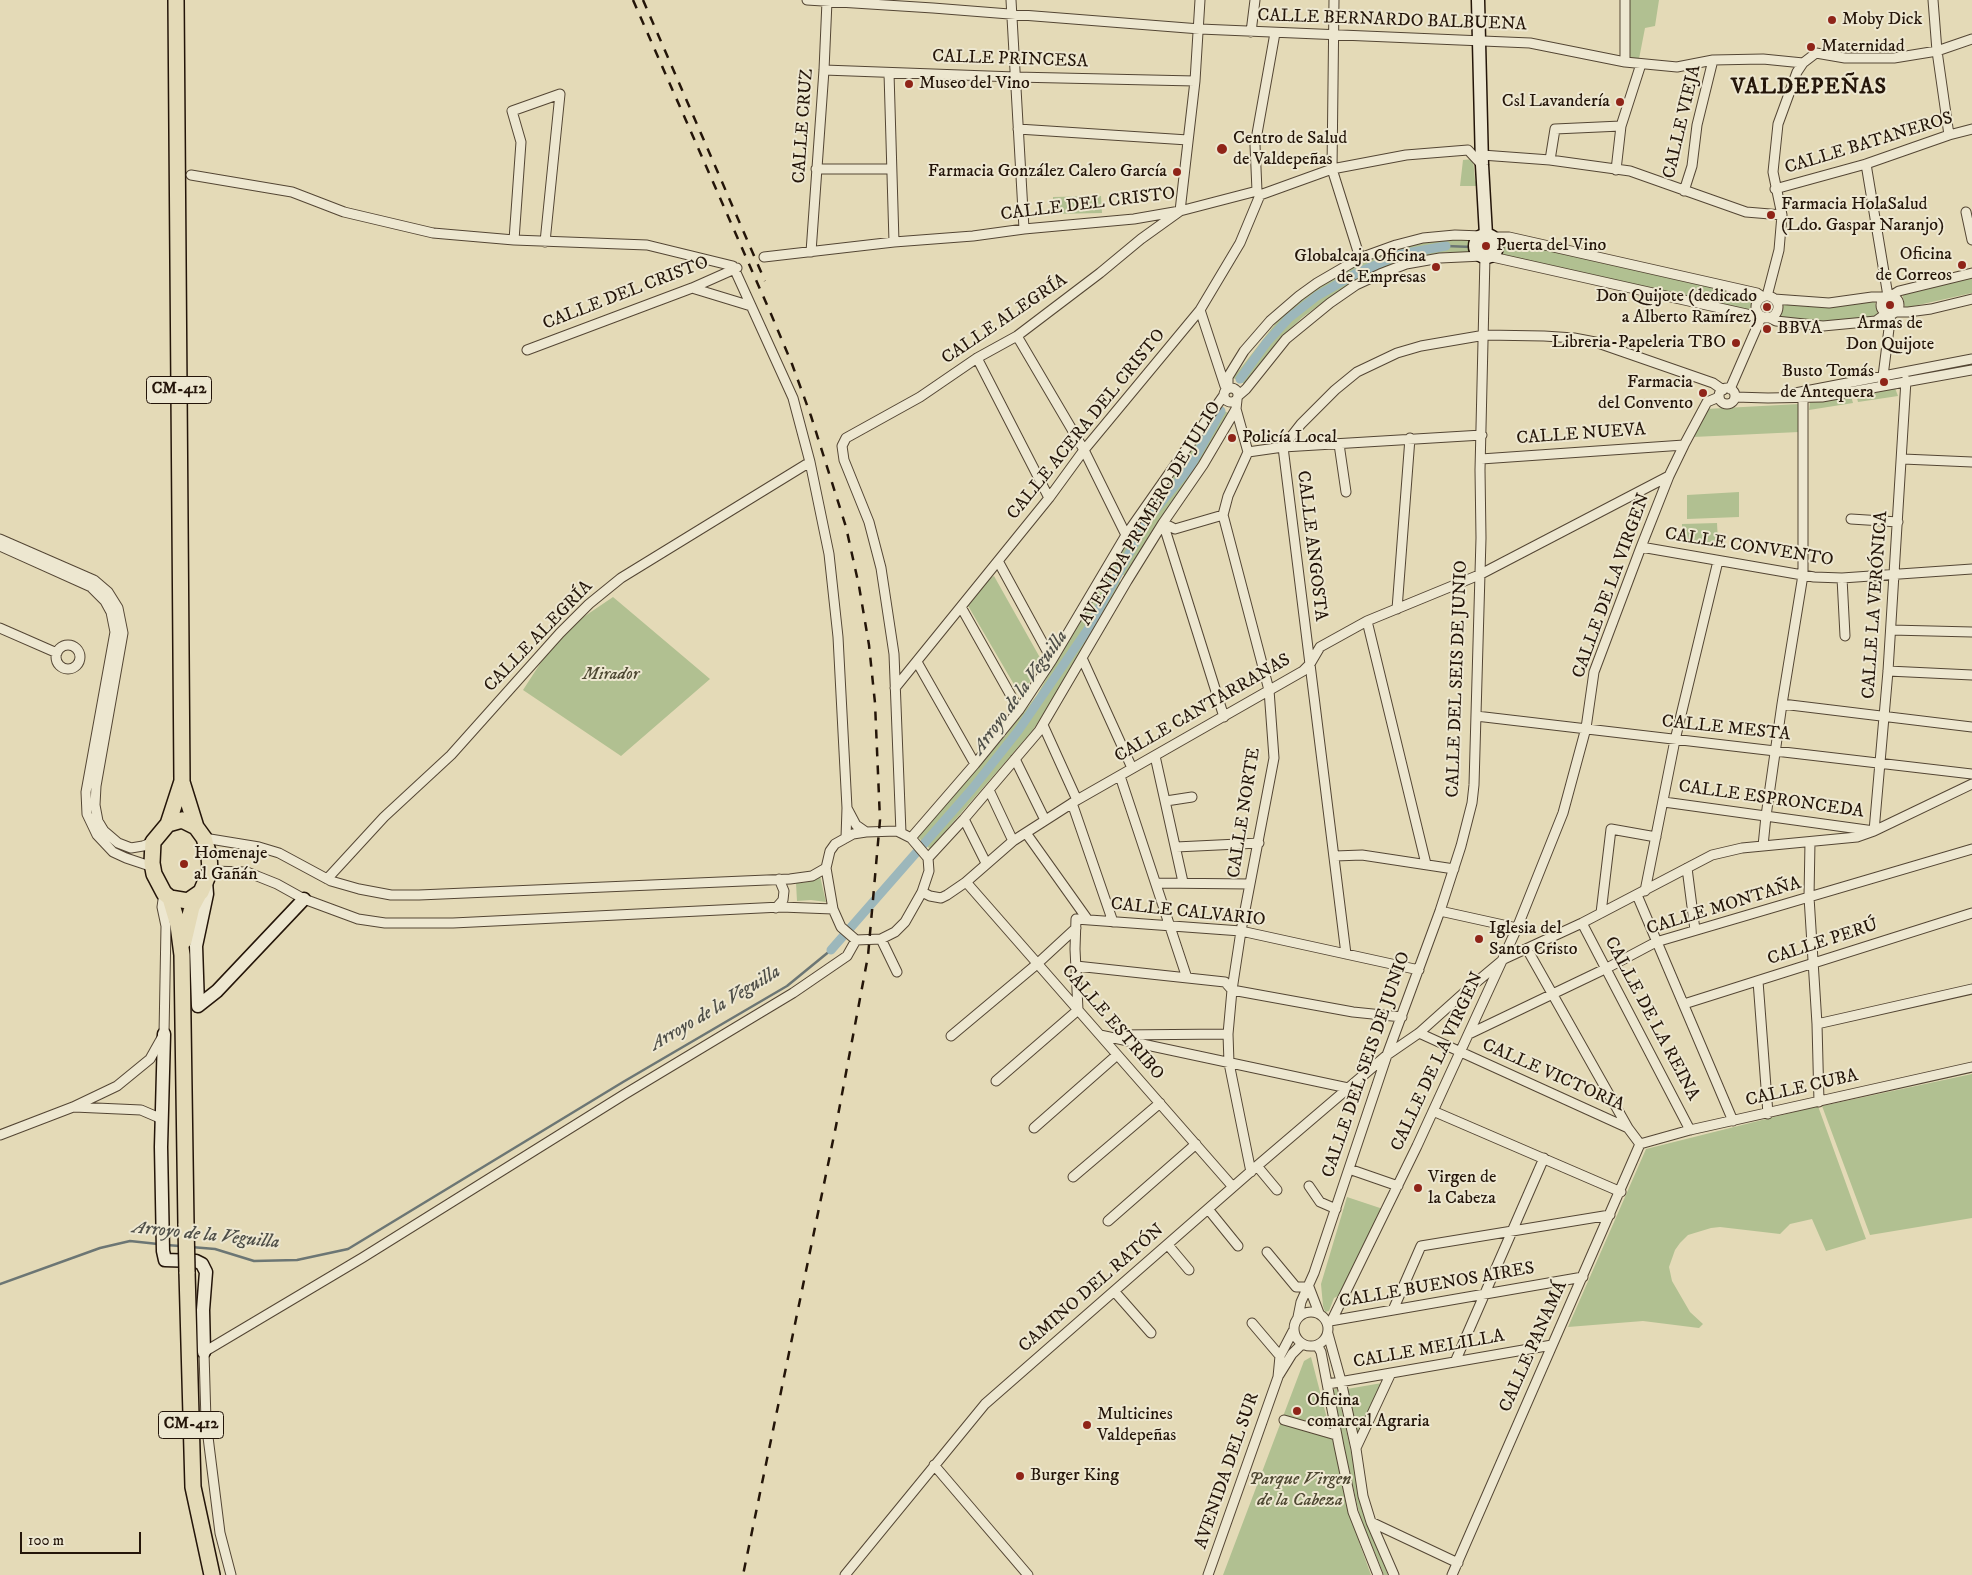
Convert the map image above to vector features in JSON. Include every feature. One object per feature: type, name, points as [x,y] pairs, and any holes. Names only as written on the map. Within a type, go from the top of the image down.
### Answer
[{"type":"main road","name":"CM-412","points":[[176,0],[182,780],[168,824],[152,842],[153,867],[159,885],[167,896],[178,925],[182,955],[186,1225],[193,1487],[212,1575]]},
{"type":"main road","name":"CM-412","points":[[182,780],[209,855],[206,881],[192,906],[182,955]]},
{"type":"main road","points":[[168,824],[182,820],[200,833]]},
{"type":"main road","points":[[167,896],[188,901],[206,881]]},
{"type":"street","name":"CALLE BERNARDO BALBUENA","points":[[807,0],[888,3],[1200,30],[1275,34],[1332,33],[1530,43],[1625,62],[1677,67],[1713,60],[1763,59],[1803,63]]},
{"type":"street","points":[[1011,0],[1024,229]]},
{"type":"street","points":[[1180,210],[1200,30],[1200,0]]},
{"type":"street","points":[[1251,32],[1256,0]]},
{"type":"street","points":[[1334,0],[1332,33],[1332,169],[1360,258]]},
{"type":"street","points":[[1478,0],[1482,160],[1487,236],[1476,241],[1475,248],[1485,256]]},
{"type":"street","points":[[1625,0],[1625,62]]},
{"type":"street","points":[[1933,0],[1937,51],[1949,135]]},
{"type":"street","name":"CALLE CRUZ","points":[[811,252],[827,1]]},
{"type":"street","points":[[1258,193],[1254,145],[1275,34]]},
{"type":"street","points":[[1768,298],[1779,250],[1782,215],[1775,189],[1774,164],[1778,124],[1797,72],[1803,63],[1816,53],[1845,58],[1876,59],[1937,51],[1972,39]]},
{"type":"street","name":"CALLE VIEJA","points":[[1684,192],[1692,166],[1697,125],[1713,60]]},
{"type":"street","points":[[1616,170],[1622,126],[1641,64]]},
{"type":"street","name":"CALLE PRINCESA","points":[[824,70],[1195,81]]},
{"type":"street","points":[[889,73],[894,242]]},
{"type":"street","points":[[514,240],[521,142],[512,110],[560,94],[546,242]]},
{"type":"street","points":[[1550,160],[1555,129],[1622,126]]},
{"type":"street","points":[[1018,128],[1188,140]]},
{"type":"street","name":"CALLE BATANEROS","points":[[1775,189],[1866,164],[1949,135],[1972,129]]},
{"type":"street","points":[[1481,131],[1468,150],[1482,160],[1550,160],[1630,171],[1684,192],[1746,212],[1782,215]]},
{"type":"street","name":"CALLE DEL CRISTO","points":[[764,257],[894,242],[974,236],[1024,229],[1134,219],[1258,193],[1332,169],[1406,155],[1468,150]]},
{"type":"street","points":[[1866,164],[1888,296],[1881,305],[1883,310],[1891,313]]},
{"type":"street","points":[[816,169],[891,169]]},
{"type":"street","points":[[191,175],[292,192],[344,212],[433,232],[546,242],[647,245],[736,268],[751,306],[793,398],[810,462],[829,554],[838,637],[847,808],[846,838]]},
{"type":"street","name":"CALLE ACERA DEL CRISTO","points":[[895,688],[1049,498],[1084,450],[1200,310],[1240,243],[1258,193]]},
{"type":"street","name":"CALLE ALEGRÍA","points":[[895,688],[894,654],[882,568],[869,522],[844,460],[842,446],[846,438],[920,397],[977,358],[1017,336],[1180,210]]},
{"type":"street","points":[[1966,212],[1972,240]]},
{"type":"street","points":[[1134,219],[1138,222],[1142,233],[1141,239]]},
{"type":"street","name":"AVENIDA PRIMERO DE JULIO","points":[[910,838],[976,764],[1019,710],[1052,660],[1126,535],[1226,391],[1228,377],[1233,366],[1270,321],[1298,296],[1360,258],[1423,238],[1455,235],[1509,236],[1757,293],[1768,298],[1829,303],[1888,296],[1900,291],[1972,273]]},
{"type":"street","name":"AVENIDA PRIMERO DE JULIO","points":[[928,858],[964,819],[1043,725],[1127,581],[1163,523],[1203,465],[1237,401],[1286,339],[1330,303],[1356,285],[1406,264],[1440,258],[1485,256],[1742,313],[1764,316],[1776,321],[1823,326],[1876,321],[1891,313],[1924,310],[1972,299]]},
{"type":"street","name":"CALLE DEL SEIS DE JUNIO","points":[[1298,1317],[1301,1302],[1309,1287],[1387,1055],[1440,911],[1462,846],[1472,803],[1481,538],[1485,256]]},
{"type":"street","name":"CALLE DEL CRISTO","points":[[527,350],[692,288],[736,268]]},
{"type":"street","points":[[692,288],[751,306]]},
{"type":"street","points":[[1884,379],[1891,313],[1898,308],[1898,302],[1888,296]]},
{"type":"street","points":[[1768,298],[1777,305],[1776,312],[1764,316],[1756,305],[1760,299],[1768,298]]},
{"type":"street","points":[[1163,523],[1176,530],[1223,515],[1228,496],[1248,452],[1236,388],[1226,391],[1200,310]]},
{"type":"street","name":"CALLE DE LA VIRGEN","points":[[1329,1322],[1398,1186],[1517,928],[1563,813],[1586,728],[1594,672],[1669,476],[1707,402],[1727,393],[1760,320],[1764,316]]},
{"type":"street","points":[[1017,336],[1084,450],[1126,535]]},
{"type":"street","points":[[1283,447],[1301,424],[1329,395],[1357,372],[1397,353],[1420,346],[1485,336],[1574,338],[1595,342],[1713,383],[1727,393],[1768,398],[1822,397],[1884,379],[1972,359]]},
{"type":"street","points":[[977,358],[1049,498]]},
{"type":"street","points":[[1768,398],[1884,379],[1906,380],[1972,370]]},
{"type":"street","name":"CALLE LA VERÓNICA","points":[[1874,831],[1885,717],[1903,460],[1906,380]]},
{"type":"street","points":[[1763,846],[1782,704],[1803,576],[1803,398]]},
{"type":"street","points":[[1248,452],[1283,447],[1482,434]]},
{"type":"street","points":[[1397,609],[1410,438]]},
{"type":"street","points":[[1339,444],[1346,492]]},
{"type":"street","name":"CALLE NUEVA","points":[[1481,459],[1684,445]]},
{"type":"street","name":"CALLE ANGOSTA","points":[[1283,447],[1346,954]]},
{"type":"street","points":[[1903,460],[1972,462]]},
{"type":"street","name":"CALLE ALEGRÍA","points":[[327,879],[384,817],[451,755],[560,632],[589,604],[621,578],[810,462]]},
{"type":"street","name":"CALLE CANTARRANAS","points":[[922,892],[941,898],[966,882],[1014,840],[1075,801],[1303,671],[1310,664],[1320,647],[1367,621],[1479,575],[1669,476]]},
{"type":"street","name":"CALLE NORTE","points":[[1223,515],[1269,690],[1274,758],[1241,931],[1232,990],[1228,1034],[1229,1063],[1254,1169]]},
{"type":"street","points":[[1851,520],[1898,522]]},
{"type":"street","points":[[1163,523],[1224,717]]},
{"type":"street","points":[[0,538],[94,580],[108,592],[118,608],[123,633],[94,805],[98,821],[104,831],[118,843],[132,848],[152,842]]},
{"type":"street","points":[[0,546],[91,587],[105,601],[111,612],[114,632],[86,792],[87,814],[97,835],[113,852],[153,867]]},
{"type":"street","name":"CALLE CONVENTO","points":[[1641,547],[1803,576],[1842,578],[1972,569]]},
{"type":"street","points":[[998,561],[1052,660]]},
{"type":"street","points":[[1718,561],[1676,740],[1656,837],[1641,893],[1656,942],[1733,1121]]},
{"type":"street","points":[[1842,578],[1845,636]]},
{"type":"street","points":[[961,607],[1019,710]]},
{"type":"street","points":[[1367,621],[1426,864]]},
{"type":"street","points":[[0,628],[56,653]]},
{"type":"street","points":[[1891,630],[1972,632]]},
{"type":"street","points":[[1082,658],[1132,768]]},
{"type":"street","points":[[918,662],[976,764]]},
{"type":"street","points":[[1888,671],[1972,675]]},
{"type":"street","points":[[895,688],[901,833]]},
{"type":"street","points":[[1782,704],[1972,727]]},
{"type":"street","name":"CALLE MESTA","points":[[1476,716],[1972,774]]},
{"type":"street","points":[[1043,725],[1075,801],[1113,922]]},
{"type":"street","points":[[1155,756],[1183,882]]},
{"type":"street","points":[[1015,759],[1046,820]]},
{"type":"street","points":[[1120,776],[1186,978]]},
{"type":"street","points":[[1504,959],[1582,923],[1712,855],[1763,846],[1857,838],[1972,784]]},
{"type":"street","points":[[989,790],[1014,840]]},
{"type":"street","points":[[1166,801],[1192,797]]},
{"type":"street","name":"CALLE ESPRONCEDA","points":[[1664,802],[1874,831]]},
{"type":"street","points":[[847,808],[856,825],[866,832]]},
{"type":"street","points":[[964,819],[986,863]]},
{"type":"street","points":[[1601,913],[1611,830],[1656,837]]},
{"type":"street","points":[[897,831],[901,833],[910,838],[928,858],[929,870],[922,892],[905,922],[894,932],[882,939],[856,940],[841,927],[833,909],[826,868],[830,851],[835,844],[846,838],[866,832],[897,831]]},
{"type":"street","points":[[200,833],[279,853],[327,879],[359,889],[391,895],[779,879],[812,876],[826,868]]},
{"type":"street","name":"CALLE CALVARIO","points":[[1026,833],[1088,920],[1241,931],[1419,970]]},
{"type":"street","points":[[1810,842],[1809,897],[1818,1102]]},
{"type":"street","points":[[1176,847],[1259,843]]},
{"type":"street","name":"CALLE MONTAÑA","points":[[1469,1034],[1607,968],[1656,942],[1972,849]]},
{"type":"street","points":[[1335,856],[1362,855],[1454,869]]},
{"type":"street","points":[[1687,868],[1695,930]]},
{"type":"street","points":[[304,899],[217,991],[198,1006],[196,946],[206,894],[206,881],[247,872],[278,884],[304,899],[358,919],[413,924],[776,908],[833,909]]},
{"type":"street","points":[[776,908],[783,900],[784,891],[779,879]]},
{"type":"street","name":"CALLE ESTRIBO","points":[[966,882],[1233,1187]]},
{"type":"street","points":[[1156,883],[1250,884]]},
{"type":"street","points":[[167,896],[162,907],[166,926],[162,1230],[165,1260],[196,1261],[202,1264],[206,1272],[203,1310],[206,1421],[220,1533],[231,1575]]},
{"type":"street","points":[[1440,911],[1517,928]]},
{"type":"street","name":"CALLE PERÚ","points":[[1684,1004],[1972,913]]},
{"type":"street","points":[[996,1082],[1078,1010],[1076,919],[1088,920]]},
{"type":"street","name":"CALLE DE LA REINA","points":[[1582,923],[1690,1130]]},
{"type":"street","points":[[951,1036],[1038,964],[1076,928]]},
{"type":"street","points":[[882,939],[897,972]]},
{"type":"street","points":[[204,1352],[362,1258],[625,1094],[793,993],[847,956],[856,940]]},
{"type":"street","points":[[1527,949],[1628,1128]]},
{"type":"street","name":"CAMINO DEL RATÓN","points":[[845,1575],[985,1404],[1348,1088],[1387,1055],[1419,1034],[1466,990],[1504,959]]},
{"type":"street","points":[[1076,966],[1225,982],[1232,990],[1352,1012],[1402,1017]]},
{"type":"street","points":[[1758,981],[1768,1114]]},
{"type":"street","points":[[1816,1024],[1972,989]]},
{"type":"street","points":[[0,1134],[73,1107],[118,1086],[150,1060],[164,1034]]},
{"type":"street","points":[[1100,1035],[1228,1034]]},
{"type":"street","name":"CALLE VICTORIA","points":[[1419,1034],[1628,1128],[1640,1144]]},
{"type":"street","points":[[1100,1035],[1348,1088]]},
{"type":"street","points":[[1034,1128],[1117,1055]]},
{"type":"street","name":"CALLE CUBA","points":[[1640,1144],[1690,1130],[1972,1067]]},
{"type":"street","points":[[1073,1177],[1160,1103]]},
{"type":"street","points":[[73,1107],[141,1110],[162,1119]]},
{"type":"street","points":[[1433,1111],[1621,1192]]},
{"type":"street","points":[[1108,1221],[1196,1144]]},
{"type":"street","name":"CALLE PANAMÁ","points":[[1452,1575],[1621,1192],[1640,1144]]},
{"type":"street","points":[[1455,1362],[1544,1158]]},
{"type":"street","points":[[1254,1169],[1277,1190]]},
{"type":"street","points":[[1349,1169],[1398,1186]]},
{"type":"street","points":[[1309,1186],[1320,1202],[1336,1209]]},
{"type":"street","points":[[1208,1210],[1238,1246]]},
{"type":"street","points":[[1393,1310],[1421,1246],[1610,1215]]},
{"type":"street","points":[[1168,1245],[1189,1270]]},
{"type":"street","points":[[1267,1252],[1296,1288],[1309,1287],[1319,1314]]},
{"type":"street","name":"CALLE BUENOS AIRES","points":[[1329,1322],[1583,1277]]},
{"type":"street","points":[[1114,1291],[1151,1333]]},
{"type":"street","points":[[1328,1334],[1317,1345],[1307,1346],[1298,1340],[1294,1331],[1295,1321],[1298,1317],[1308,1312],[1319,1314],[1329,1322],[1328,1334],[1342,1381],[1356,1449],[1363,1496],[1371,1522],[1394,1575]]},
{"type":"street","points":[[1252,1323],[1280,1356]]},
{"type":"street","name":"AVENIDA DEL SUR","points":[[1278,1377],[1280,1356],[1294,1331]]},
{"type":"street","name":"AVENIDA DEL SUR","points":[[1208,1575],[1278,1377],[1292,1354],[1302,1344]]},
{"type":"street","points":[[1317,1345],[1321,1352],[1328,1384],[1336,1435],[1353,1512],[1378,1575]]},
{"type":"street","name":"CALLE MELILLA","points":[[1328,1384],[1552,1346]]},
{"type":"street","points":[[1356,1449],[1391,1372]]},
{"type":"street","points":[[1284,1420],[1336,1435]]},
{"type":"street","points":[[934,1465],[1028,1575]]},
{"type":"street","points":[[1371,1522],[1458,1563]]},
{"type":"green space","points":[[1627,0],[1659,0],[1655,26],[1645,28],[1639,59],[1628,56]]},
{"type":"green space","points":[[1473,159],[1475,180],[1478,186],[1460,186],[1463,160]]},
{"type":"green space","points":[[1101,196],[1102,213],[1053,214],[1053,197]]},
{"type":"green space","points":[[1475,239],[1474,252],[1447,252],[1421,258],[1355,281],[1303,317],[1280,338],[1245,384],[1233,378],[1279,319],[1300,299],[1319,286],[1361,262],[1403,247],[1439,240]]},
{"type":"green space","points":[[1500,239],[1754,295],[1751,312],[1499,255]]},
{"type":"green space","points":[[1972,278],[1972,293],[1905,308],[1902,293]]},
{"type":"green space","points":[[1874,299],[1878,314],[1876,317],[1826,322],[1776,317],[1781,311],[1780,301]]},
{"type":"green space","points":[[1891,387],[1895,388],[1898,396],[1858,402],[1856,394]]},
{"type":"green space","points":[[1851,396],[1853,403],[1809,410],[1810,402]]},
{"type":"green space","points":[[1211,404],[1230,414],[1202,462],[1154,527],[1126,576],[1109,569],[1140,519],[1190,446]]},
{"type":"green space","points":[[1799,404],[1799,432],[1693,437],[1706,409]]},
{"type":"green space","points":[[1739,492],[1739,517],[1687,519],[1687,495]]},
{"type":"green space","points":[[1717,523],[1718,542],[1682,543],[1682,524]]},
{"type":"green space","points":[[1102,574],[1125,584],[1033,730],[930,849],[917,836],[1006,735],[1037,695],[1081,618]]},
{"type":"green space","points":[[994,576],[1043,663],[1026,688],[1019,693],[967,604],[985,581]]},
{"type":"green space","name":"Mirador","points":[[613,597],[710,679],[621,756],[523,690],[560,633]]},
{"type":"green space","points":[[820,876],[826,902],[797,901],[796,883],[808,882]]},
{"type":"green space","points":[[1972,1074],[1972,1218],[1870,1235],[1822,1106]]},
{"type":"green space","points":[[1818,1106],[1866,1239],[1826,1251],[1812,1219],[1790,1224],[1780,1234],[1720,1227],[1711,1228],[1688,1235],[1675,1250],[1669,1267],[1672,1281],[1690,1312],[1703,1324],[1699,1328],[1643,1321],[1568,1327],[1646,1149]]},
{"type":"green space","points":[[1347,1197],[1386,1210],[1342,1294],[1334,1298],[1329,1311],[1325,1312],[1321,1284]]},
{"type":"green space","name":"Parque Virgen de la Cabeza","points":[[1311,1357],[1359,1542],[1371,1575],[1223,1575],[1304,1361]]},
{"type":"green space","points":[[1382,1383],[1356,1437],[1347,1389]]},
{"type":"green space","points":[[1337,1389],[1364,1510],[1388,1575],[1384,1575],[1360,1517],[1331,1390]]},
{"type":"waterway","name":"Arroyo de la Veguilla","points":[[1446,246],[1472,247]]},
{"type":"waterway","name":"Arroyo de la Veguilla","points":[[1240,379],[1267,342],[1289,318],[1317,296],[1355,274],[1401,254],[1446,246]]},
{"type":"waterway","name":"Arroyo de la Veguilla","points":[[831,950],[972,789],[1018,731],[1088,629],[1148,519],[1190,467],[1221,411]]},
{"type":"waterway","name":"Arroyo de la Veguilla","points":[[191,1247],[215,1249],[254,1261],[297,1260],[348,1249],[623,1082],[787,986],[831,950]]},
{"type":"waterway","name":"Arroyo de la Veguilla","points":[[0,1284],[100,1248],[130,1241],[158,1244]]},
{"type":"waterway","name":"Arroyo de la Veguilla","points":[[166,1245],[180,1246]]},
{"type":"railway","points":[[633,0],[771,314],[811,416],[846,527],[869,645],[875,703],[880,820],[868,956],[836,1126],[743,1575]]},
{"type":"railway","points":[[643,0],[765,281]]},
{"type":"place","name":"Moby Dick","points":[[1832,20]]},
{"type":"place","name":"Maternidad","points":[[1811,47]]},
{"type":"place","name":"Museo del Vino","points":[[909,84]]},
{"type":"place","name":"Csl Lavandería","points":[[1620,102]]},
{"type":"place","name":"Centro de Salud de Valdepeñas","points":[[1222,149]]},
{"type":"place","name":"Farmacia González Calero García","points":[[1177,172]]},
{"type":"place","name":"Farmacia HolaSalud (Ldo. Gaspar Naranjo)","points":[[1771,215]]},
{"type":"place","name":"Puerta del Vino","points":[[1486,246]]},
{"type":"place","name":"Oficina de Correos","points":[[1962,265]]},
{"type":"place","name":"Globalcaja Oficina de Empresas","points":[[1436,267]]},
{"type":"place","name":"Armas de Don Quijote","points":[[1890,305]]},
{"type":"place","name":"Don Quijote (dedicado a Alberto Ramírez)","points":[[1767,307]]},
{"type":"place","name":"BBVA","points":[[1767,329]]},
{"type":"place","name":"Libreria-Papeleria TBO","points":[[1736,343]]},
{"type":"place","name":"Busto Tomás de Antequera","points":[[1884,382]]},
{"type":"place","name":"Farmacia del Convento","points":[[1703,393]]},
{"type":"place","name":"Policía Local","points":[[1232,438]]},
{"type":"place","name":"Homenaje al Gañán","points":[[184,864]]},
{"type":"place","name":"Iglesia del Santo Cristo","points":[[1479,939]]},
{"type":"place","name":"Virgen de la Cabeza","points":[[1418,1188]]},
{"type":"place","name":"Oficina comarcal Agraria","points":[[1297,1411]]},
{"type":"place","name":"Multicines Valdepeñas","points":[[1087,1425]]},
{"type":"place","name":"Burger King","points":[[1020,1476]]},
{"type":"district","name":"VALDEPEÑAS","points":[[1809,88]]}]
